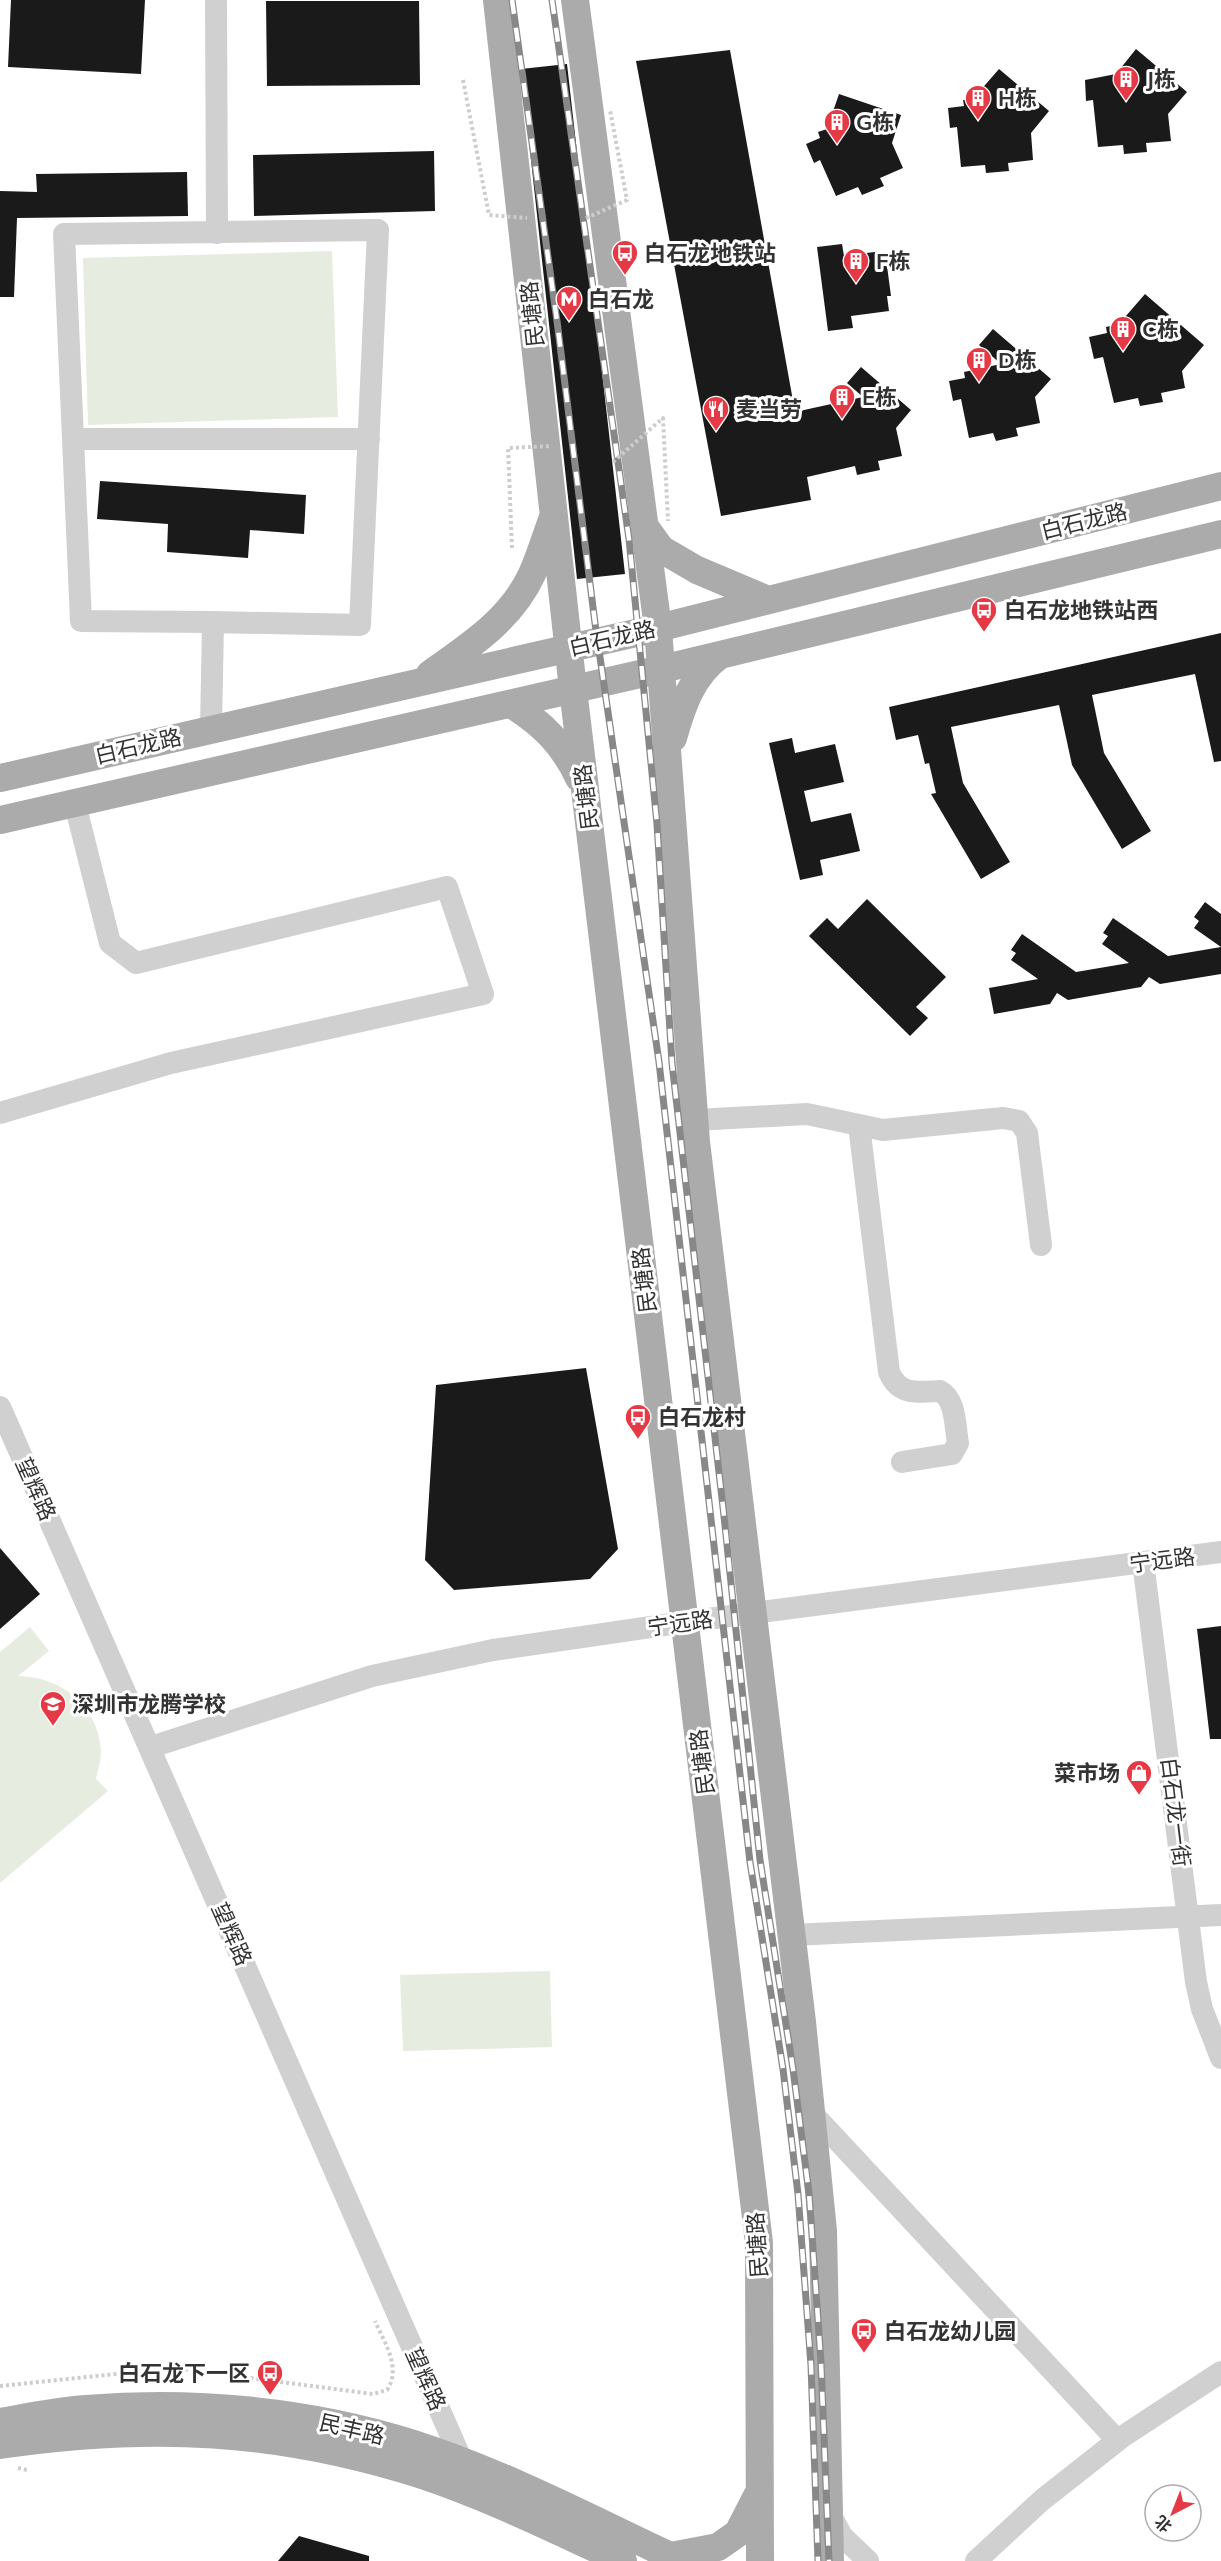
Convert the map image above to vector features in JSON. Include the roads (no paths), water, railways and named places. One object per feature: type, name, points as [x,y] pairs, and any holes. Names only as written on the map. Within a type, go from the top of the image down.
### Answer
[{"type":"main road","name":"民塘路","points":[[497,0],[573,689],[759,2243],[762,2467],[760,2561]]},
{"type":"main road","points":[[575,0],[662,549],[697,570],[768,600]]},
{"type":"main road","name":"白石龙路","points":[[0,778],[658,628],[1221,486]]},
{"type":"main road","points":[[418,682],[485,635],[513,605],[532,575],[555,513]]},
{"type":"main road","points":[[657,524],[658,628],[695,1120],[792,1935],[823,2231],[830,2561]]},
{"type":"main road","name":"白石龙路","points":[[0,820],[662,669],[1221,534]]},
{"type":"main road","points":[[668,754],[682,705],[693,684],[709,663],[720,655]]},
{"type":"main road","points":[[511,704],[535,718],[551,734],[571,761],[586,795]]},
{"type":"main road","name":"民丰路","points":[[0,2422],[82,2409],[130,2406],[225,2409],[301,2418],[366,2430],[462,2461],[505,2478],[676,2559]]},
{"type":"main road","name":"民丰路","points":[[0,2445],[51,2438],[143,2431],[232,2434],[291,2442],[423,2476],[496,2503],[623,2561]]},
{"type":"main road","points":[[676,2559],[718,2547],[738,2533],[756,2502],[762,2467]]},
{"type":"street","points":[[216,0],[217,233]]},
{"type":"street","points":[[378,230],[360,626],[81,621],[73,439],[64,234],[378,230]]},
{"type":"street","points":[[73,439],[369,439]]},
{"type":"street","points":[[211,729],[213,622]]},
{"type":"street","points":[[0,1113],[171,1063],[483,994],[447,888],[136,963],[110,943],[75,804]]},
{"type":"street","points":[[695,1120],[807,1114],[883,1130],[1003,1118],[1019,1121],[1027,1133],[1041,1245]]},
{"type":"street","points":[[859,1125],[889,1372],[895,1384],[906,1391],[940,1391],[945,1394],[951,1402],[958,1443],[952,1454],[902,1462]]},
{"type":"street","name":"望辉路","points":[[0,1407],[462,2461]]},
{"type":"street","name":"宁远路","points":[[150,1747],[372,1676],[494,1650],[685,1622],[1221,1552]]},
{"type":"street","name":"白石龙一街","points":[[1143,1562],[1200,2001],[1221,2058]]},
{"type":"street","points":[[792,1935],[1221,1915]]},
{"type":"street","points":[[811,2112],[1117,2440]]},
{"type":"street","points":[[975,2561],[1042,2500],[1117,2440],[1221,2372]]},
{"type":"street","points":[[829,2512],[838,2531],[868,2561]]},
{"type":"railway","points":[[512,0],[557,321],[595,623],[659,1062],[750,1862],[783,2069],[798,2194],[811,2365],[818,2561]]},
{"type":"railway","points":[[552,0],[629,539],[657,824],[672,1063],[724,1516],[760,1860],[793,2069],[809,2193],[821,2362],[829,2561]]},
{"type":"place","name":"J栋","points":[[1126,102]]},
{"type":"place","name":"H栋","points":[[978,121]]},
{"type":"place","name":"G栋","points":[[837,145]]},
{"type":"place","name":"白石龙地铁站","points":[[625,276]]},
{"type":"place","name":"F栋","points":[[856,284]]},
{"type":"place","name":"白石龙","points":[[569,322]]},
{"type":"place","name":"C栋","points":[[1123,352]]},
{"type":"place","name":"D栋","points":[[979,383]]},
{"type":"place","name":"E栋","points":[[842,420]]},
{"type":"place","name":"麦当劳","points":[[716,432]]},
{"type":"place","name":"白石龙地铁站西","points":[[984,633]]},
{"type":"place","name":"白石龙村","points":[[638,1440]]},
{"type":"place","name":"深圳市龙腾学校","points":[[53,1727]]},
{"type":"place","name":"菜市场","points":[[1139,1796]]},
{"type":"place","name":"白石龙幼儿园","points":[[864,2354]]},
{"type":"place","name":"白石龙下一区","points":[[270,2396]]}]
